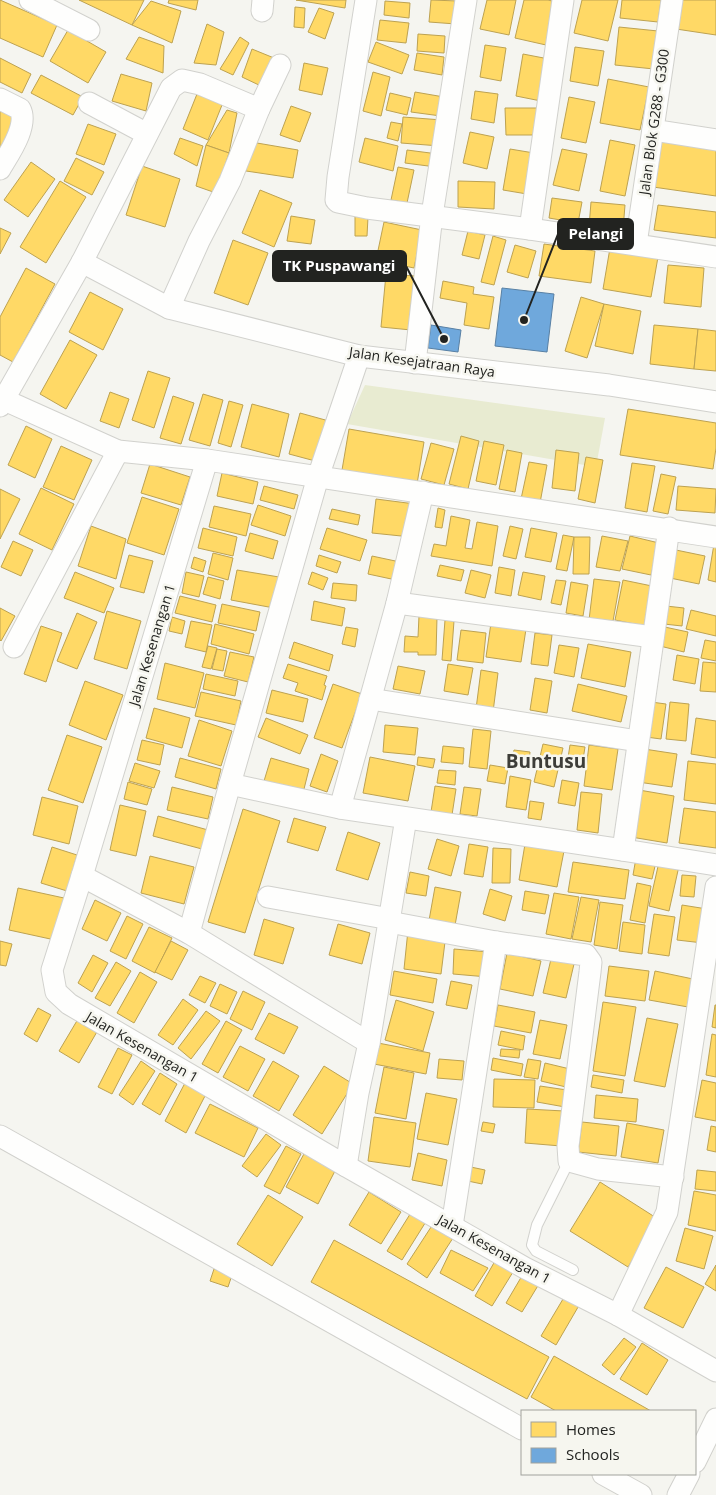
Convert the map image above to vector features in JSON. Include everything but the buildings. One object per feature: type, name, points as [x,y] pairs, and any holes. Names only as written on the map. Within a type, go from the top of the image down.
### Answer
[{"type":"street","points":[[30,0],[89,30]]},
{"type":"street","points":[[366,0],[338,177],[336,200],[338,202],[352,206],[432,215],[716,256]]},
{"type":"street","points":[[415,363],[432,215],[466,0]]},
{"type":"street","points":[[530,229],[563,0]]},
{"type":"street","name":"Jalan Blok G288 - G300","points":[[636,244],[672,0]]},
{"type":"street","points":[[169,308],[199,241],[230,181],[259,109],[280,65]]},
{"type":"street","points":[[259,109],[200,84],[182,80],[171,88],[82,262],[1,401],[118,450],[207,460],[669,528],[716,537]]},
{"type":"street","points":[[0,99],[20,109],[23,118],[18,135],[0,170]]},
{"type":"street","points":[[89,103],[147,134]]},
{"type":"street","points":[[653,130],[716,140]]},
{"type":"street","name":"Jalan Kesejatraan Raya","points":[[82,262],[169,308],[359,356],[609,385],[716,402]]},
{"type":"street","points":[[189,933],[318,477],[359,356]]},
{"type":"street","points":[[14,647],[118,450]]},
{"type":"street","name":"Jalan Kesenangan 1","points":[[207,460],[52,970],[56,992],[68,1004],[346,1166],[452,1226],[531,1259],[618,1315],[716,1372]]},
{"type":"street","points":[[340,808],[397,602],[423,492]]},
{"type":"street","points":[[623,850],[669,528]]},
{"type":"street","points":[[397,602],[653,637]]},
{"type":"street","points":[[370,698],[638,741]]},
{"type":"street","points":[[230,784],[340,808],[716,865]]},
{"type":"street","points":[[346,1166],[406,818]]},
{"type":"street","points":[[82,876],[189,933],[368,1043]]},
{"type":"street","points":[[618,1315],[667,1212],[716,887]]},
{"type":"street","points":[[268,897],[496,942],[586,955],[591,962],[568,1146],[569,1160],[598,1169],[673,1177]]},
{"type":"street","points":[[452,1226],[496,942]]},
{"type":"street","points":[[0,1136],[521,1428]]},
{"type":"street","points":[[696,1460],[716,1419]]},
{"type":"street","points":[[605,1475],[640,1495]]},
{"type":"street","points":[[678,1495],[688,1475]]},
{"type":"lane","points":[[569,1160],[537,1224],[532,1240],[531,1259],[573,1270]]},
{"type":"green space","points":[[365,385],[605,418],[596,467],[347,424]]},
{"type":"place","name":"Pelangi","points":[[524,320]]},
{"type":"place","name":"TK Puspawangi","points":[[444,339]]},
{"type":"district","name":"Buntusu","points":[[546,761]]}]
